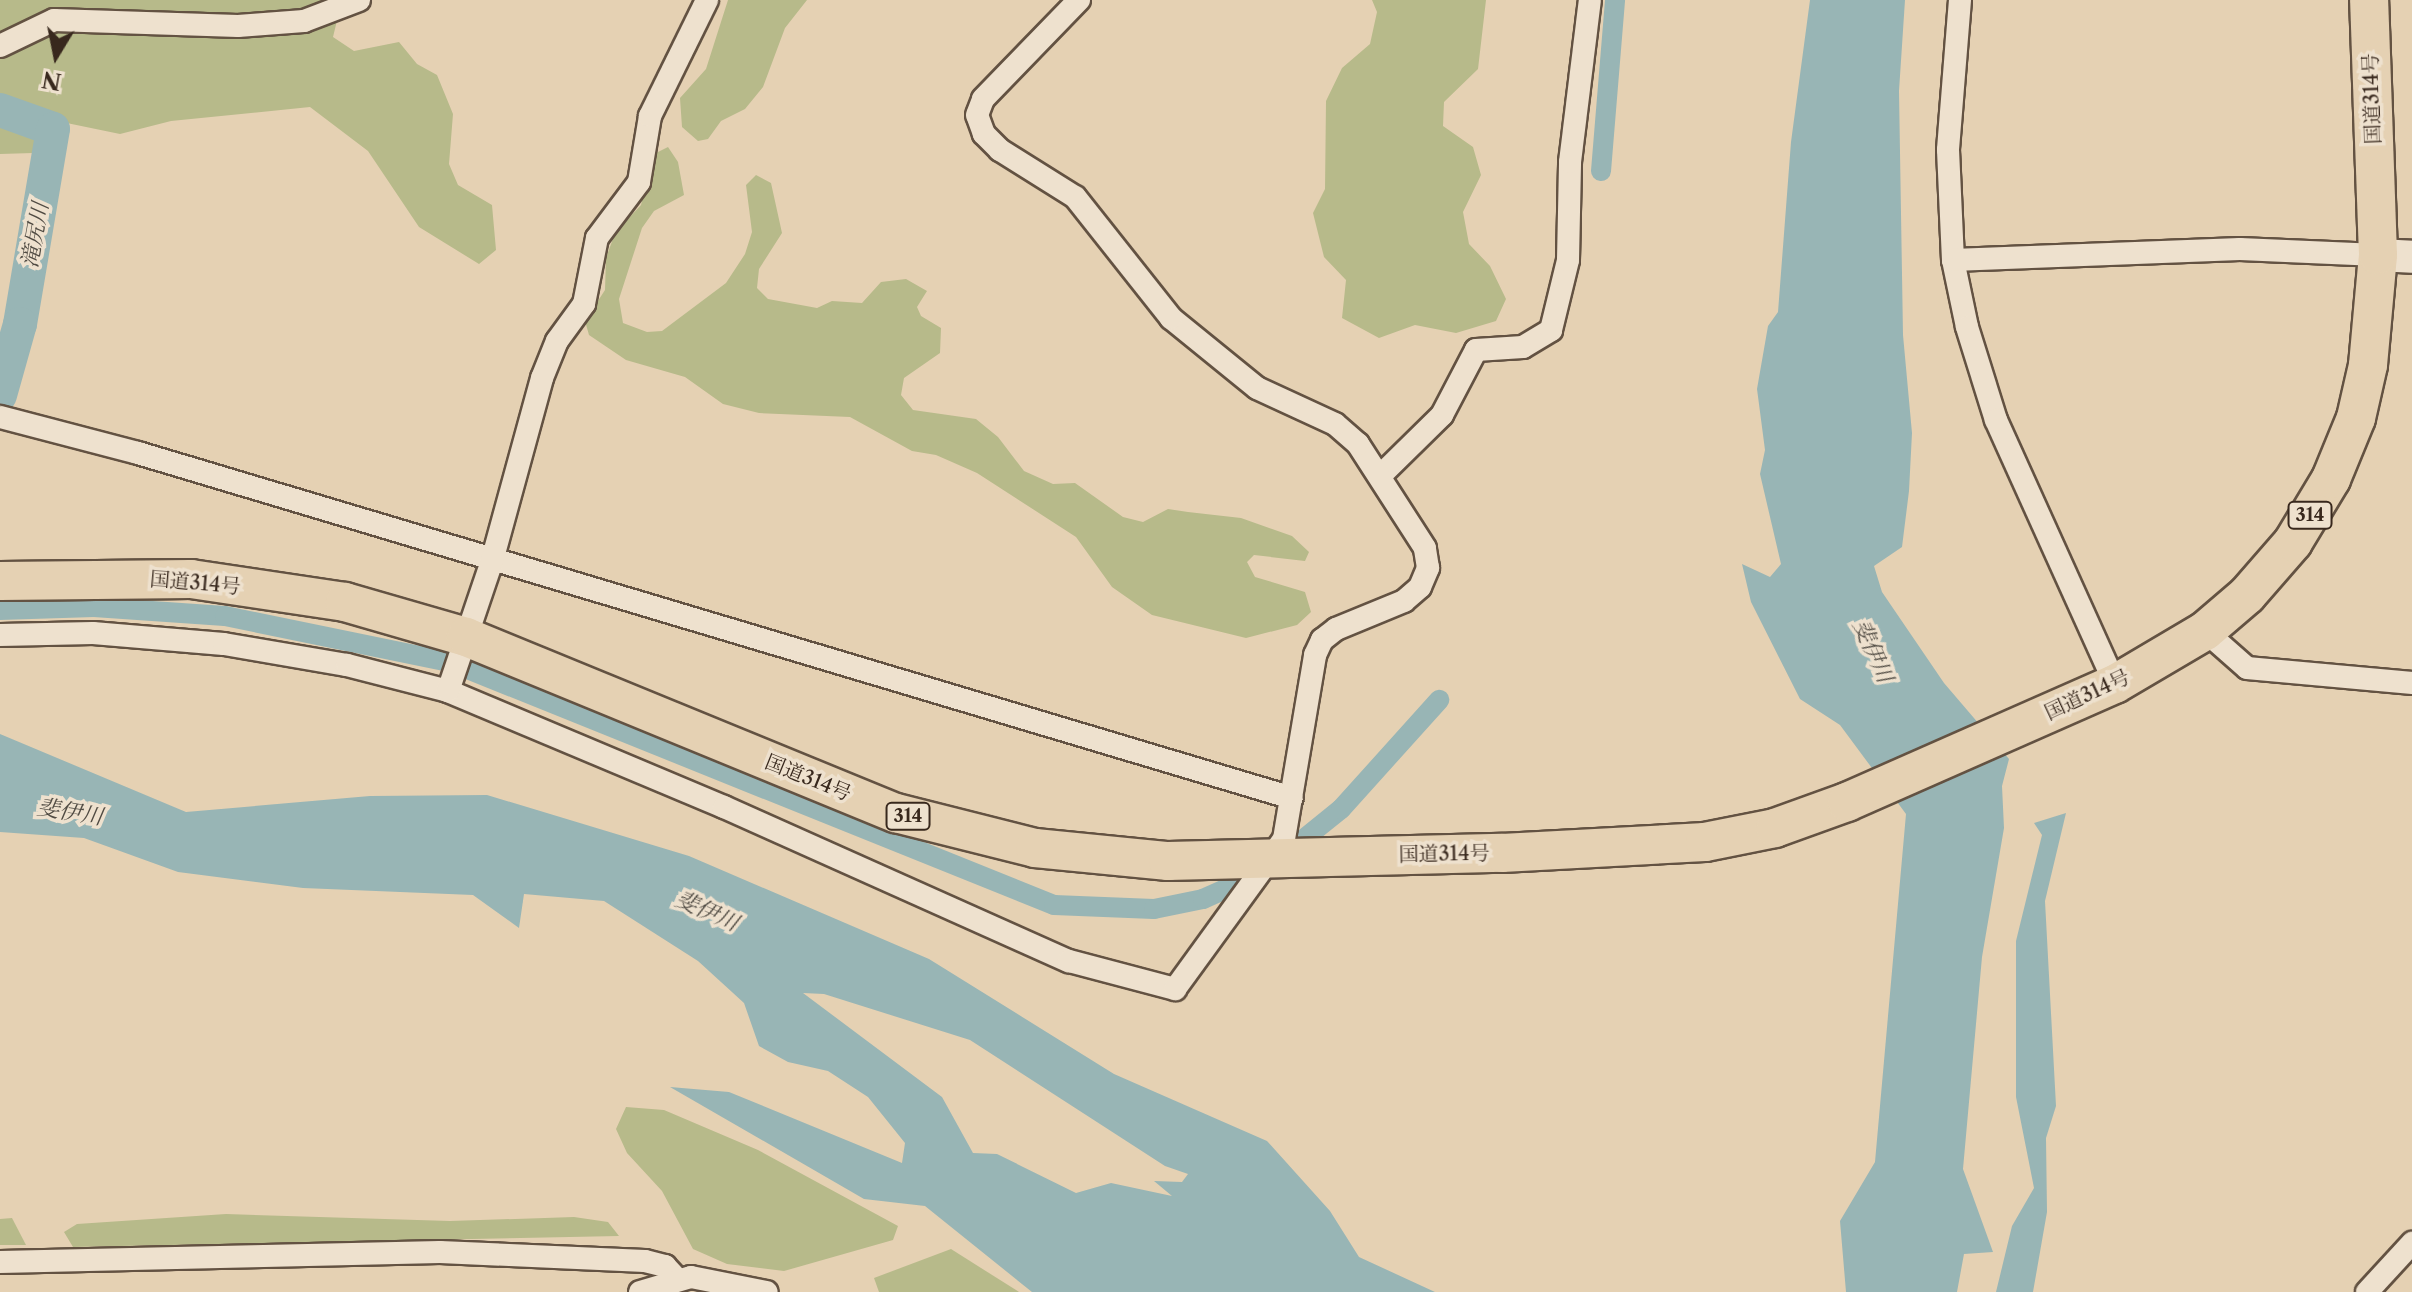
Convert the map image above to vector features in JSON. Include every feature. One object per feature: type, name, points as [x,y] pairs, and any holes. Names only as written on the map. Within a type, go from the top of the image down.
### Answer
[{"type":"highway","name":"国道314号","points":[[0,581],[191,579],[345,602],[466,637],[816,782],[962,832],[1091,856],[1270,858],[1705,842],[1775,828],[1847,802],[2110,686],[2205,631],[2247,595],[2293,542],[2331,479],[2356,418],[2395,256],[2369,0]]},
{"type":"street","points":[[0,46],[54,20],[238,26],[304,21],[359,0]]},
{"type":"street","points":[[448,691],[492,561],[542,378],[557,341],[584,304],[597,238],[639,182],[650,116],[707,0]]},
{"type":"street","points":[[0,635],[93,633],[224,644],[347,665],[448,691],[710,800],[1069,961],[1175,989],[1284,839],[1315,655],[1322,640],[1336,629],[1404,601],[1420,587],[1428,568],[1425,548],[1358,444],[1335,424],[1257,388],[1171,318],[1075,197],[1000,150],[984,134],[977,115],[983,99],[1079,0]]},
{"type":"street","points":[[1380,476],[1442,415],[1476,350],[1523,347],[1551,330],[1568,260],[1570,162],[1590,0]]},
{"type":"street","points":[[1960,0],[1948,150],[1953,260],[1996,420],[2110,686]]},
{"type":"street","points":[[1953,260],[2240,249],[2395,256]]},
{"type":"street","points":[[0,417],[138,453],[1292,798]]},
{"type":"street","points":[[2205,631],[2247,668],[2412,683]]},
{"type":"street","points":[[2367,1292],[2412,1243]]},
{"type":"street","points":[[0,1262],[440,1252],[645,1261],[665,1266],[676,1278]]},
{"type":"street","points":[[640,1292],[676,1278],[767,1292]]},
{"type":"green space","points":[[0,0],[342,0],[333,37],[354,51],[399,42],[417,64],[437,75],[453,114],[449,164],[458,185],[492,205],[496,250],[479,264],[419,227],[368,151],[310,107],[171,121],[120,134],[57,121],[33,153],[0,154]]},
{"type":"green space","points":[[728,0],[807,0],[785,28],[763,87],[745,109],[721,121],[708,139],[698,141],[682,127],[680,98],[706,69]]},
{"type":"green space","points":[[1372,0],[1486,0],[1478,69],[1444,102],[1443,126],[1473,147],[1481,175],[1463,212],[1469,244],[1490,266],[1506,299],[1496,321],[1456,333],[1415,325],[1379,338],[1342,318],[1346,280],[1324,257],[1313,213],[1325,189],[1326,101],[1342,68],[1370,44],[1377,12]]},
{"type":"green space","points":[[668,147],[678,162],[684,195],[654,211],[642,228],[619,299],[623,323],[647,332],[662,331],[726,283],[745,254],[752,232],[746,185],[756,175],[771,183],[782,233],[759,269],[757,288],[768,299],[817,308],[832,301],[862,303],[881,282],[906,279],[927,291],[917,307],[921,316],[941,328],[940,353],[904,378],[901,395],[913,410],[976,419],[998,437],[1024,471],[1053,484],[1075,483],[1123,517],[1143,522],[1168,509],[1241,518],[1292,536],[1309,552],[1305,561],[1254,555],[1247,562],[1255,577],[1305,592],[1311,612],[1297,625],[1246,638],[1152,615],[1112,587],[1076,537],[977,473],[936,455],[912,451],[850,417],[759,413],[723,404],[685,377],[626,360],[589,335],[585,321],[605,290],[606,258],[615,233],[641,205],[652,155]]},
{"type":"green space","points":[[626,1107],[664,1110],[758,1150],[898,1226],[893,1240],[784,1271],[727,1264],[693,1249],[662,1191],[627,1153],[616,1129]]},
{"type":"green space","points":[[226,1214],[450,1221],[574,1217],[608,1222],[619,1236],[73,1247],[64,1232],[77,1224]]},
{"type":"green space","points":[[12,1218],[26,1245],[0,1245],[0,1219]]},
{"type":"green space","points":[[951,1249],[1019,1292],[879,1292],[874,1278]]},
{"type":"water","name":"斐伊川","points":[[1810,0],[1905,0],[1899,91],[1903,335],[1912,433],[1909,491],[1902,547],[1874,566],[1882,592],[1944,683],[2009,759],[2002,786],[2004,828],[1982,957],[1963,1169],[1993,1252],[1964,1254],[1957,1292],[1846,1292],[1840,1221],[1875,1162],[1906,814],[1840,725],[1800,699],[1751,602],[1742,564],[1770,577],[1781,564],[1760,474],[1765,450],[1757,389],[1768,326],[1778,312],[1791,142]]},
{"type":"water","name":"斐伊川","points":[[0,734],[186,812],[370,796],[487,795],[689,856],[929,959],[1114,1074],[1267,1141],[1330,1211],[1359,1257],[1435,1292],[1032,1292],[925,1206],[864,1199],[670,1087],[729,1092],[902,1163],[905,1143],[868,1097],[828,1071],[788,1062],[759,1046],[744,1003],[698,961],[604,901],[524,894],[519,928],[473,895],[303,888],[178,872],[84,838],[0,832]],"holes":[[[803,993],[824,994],[970,1040],[1165,1166],[1188,1174],[1182,1182],[1154,1181],[1172,1196],[1111,1183],[1076,1193],[997,1154],[973,1153],[942,1097]]]},
{"type":"water","points":[[2066,813],[2045,901],[2056,1106],[2046,1138],[2047,1212],[2033,1292],[1996,1292],[2012,1226],[2034,1188],[2016,1097],[2016,941],[2042,835],[2034,823]]},
{"type":"waterway","points":[[1601,171],[1615,0]]},
{"type":"waterway","name":"滝尻川","points":[[0,110],[53,129],[20,324],[0,395]]},
{"type":"waterway","points":[[0,610],[94,607],[225,616],[450,662],[1054,905],[1154,909],[1203,899],[1237,884]]},
{"type":"waterway","points":[[1305,838],[1341,809],[1439,700]]}]
